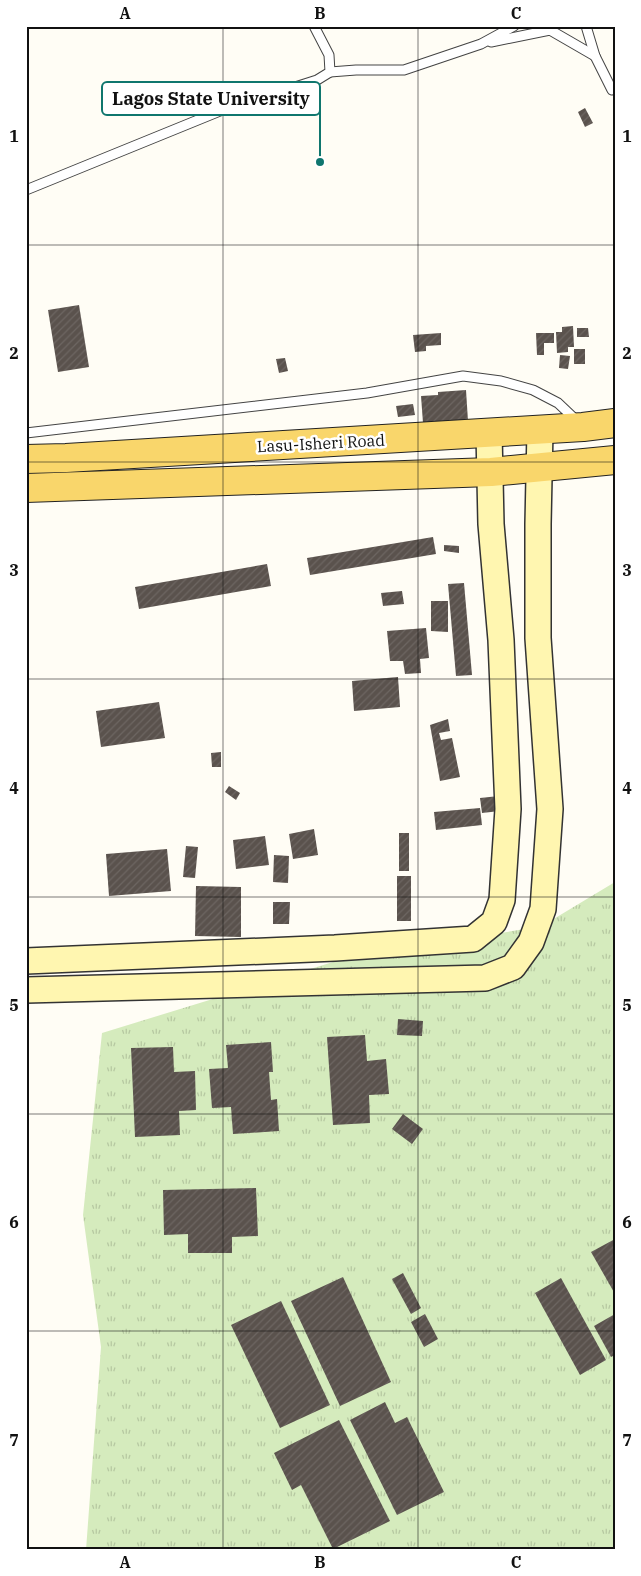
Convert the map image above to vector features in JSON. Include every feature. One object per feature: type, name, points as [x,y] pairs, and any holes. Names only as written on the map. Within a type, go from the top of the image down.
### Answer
[{"type":"main road","name":"Lasu-Isheri Road","points":[[26,459],[540,430],[615,423]]},
{"type":"main road","points":[[26,990],[485,978],[513,967],[531,942],[543,909],[550,809],[538,638],[540,430]]},
{"type":"main road","points":[[26,961],[335,948],[473,939],[494,922],[502,900],[508,809],[500,640],[491,524],[489,433]]},
{"type":"main road","name":"Lasu-Isheri Road","points":[[26,488],[491,472],[615,460]]},
{"type":"lane","points":[[314,26],[329,55],[330,72]]},
{"type":"lane","points":[[481,44],[514,26]]},
{"type":"lane","points":[[586,26],[595,56],[612,90],[615,88]]},
{"type":"lane","points":[[26,190],[220,111],[317,80],[330,72],[404,70],[481,44],[550,30],[595,56]]},
{"type":"lane","points":[[26,433],[367,393],[463,376],[501,381],[533,390],[558,404],[583,427]]},
{"type":"green space","points":[[615,882],[615,1550],[86,1550],[101,1347],[83,1215],[102,1033],[333,962],[542,926]]},
{"type":"building","points":[[585,108],[593,123],[585,127],[578,112]]},
{"type":"building","points":[[79,305],[89,367],[58,372],[48,310]]},
{"type":"building","points":[[573,326],[574,347],[568,347],[568,352],[557,353],[556,332],[562,332],[562,327]]},
{"type":"building","points":[[577,328],[588,328],[589,337],[577,337]]},
{"type":"building","points":[[441,333],[441,345],[426,346],[426,351],[415,352],[413,335]]},
{"type":"building","points":[[536,333],[554,333],[554,343],[544,343],[544,355],[537,355]]},
{"type":"building","points":[[574,349],[585,349],[585,364],[574,364]]},
{"type":"building","points":[[560,355],[570,356],[568,369],[559,368]]},
{"type":"building","points":[[285,358],[288,371],[279,373],[276,359]]},
{"type":"building","points":[[466,390],[468,421],[423,423],[421,396],[438,395],[438,392]]},
{"type":"building","points":[[413,404],[415,415],[398,417],[396,406]]},
{"type":"building","points":[[433,537],[436,554],[310,575],[307,558]]},
{"type":"building","points":[[444,545],[459,546],[459,553],[444,551]]},
{"type":"building","points":[[267,564],[271,586],[139,609],[135,587]]},
{"type":"building","points":[[464,583],[472,675],[456,676],[448,584]]},
{"type":"building","points":[[402,591],[404,604],[383,606],[381,593]]},
{"type":"building","points":[[431,601],[448,601],[448,632],[431,631]]},
{"type":"building","points":[[426,628],[429,658],[420,659],[421,673],[405,674],[403,661],[390,661],[387,631]]},
{"type":"building","points":[[398,677],[400,707],[354,711],[352,681]]},
{"type":"building","points":[[159,702],[165,738],[101,747],[96,711]]},
{"type":"building","points":[[448,719],[450,731],[439,733],[441,740],[452,738],[460,777],[440,781],[430,725]]},
{"type":"building","points":[[221,752],[221,767],[212,767],[211,753]]},
{"type":"building","points":[[229,786],[240,793],[236,800],[225,792]]},
{"type":"building","points":[[499,796],[500,811],[482,813],[480,798]]},
{"type":"building","points":[[480,808],[482,825],[436,830],[434,812]]},
{"type":"building","points":[[314,829],[318,855],[293,859],[289,834]]},
{"type":"building","points":[[399,833],[409,833],[409,871],[399,871]]},
{"type":"building","points":[[265,836],[269,865],[236,869],[233,840]]},
{"type":"building","points":[[186,846],[198,847],[195,878],[183,877]]},
{"type":"building","points":[[167,849],[171,891],[109,896],[106,854]]},
{"type":"building","points":[[274,855],[289,856],[288,883],[273,882]]},
{"type":"building","points":[[397,876],[411,876],[411,921],[397,921]]},
{"type":"building","points":[[196,886],[241,887],[241,937],[195,936]]},
{"type":"building","points":[[273,902],[290,902],[289,924],[273,924]]},
{"type":"building","points":[[398,1019],[423,1021],[422,1036],[397,1035]]},
{"type":"building","points":[[365,1035],[367,1061],[386,1059],[389,1094],[369,1095],[370,1123],[333,1125],[327,1037]]},
{"type":"building","points":[[271,1042],[273,1072],[269,1072],[271,1100],[277,1099],[279,1131],[233,1134],[231,1107],[212,1108],[209,1069],[228,1068],[226,1045]]},
{"type":"building","points":[[173,1047],[174,1072],[195,1071],[196,1110],[179,1111],[180,1135],[135,1137],[131,1048]]},
{"type":"building","points":[[403,1114],[423,1129],[412,1144],[392,1129]]},
{"type":"building","points":[[256,1188],[258,1236],[232,1237],[232,1253],[188,1253],[188,1234],[164,1235],[163,1190]]},
{"type":"building","points":[[615,1239],[615,1294],[591,1252]]},
{"type":"building","points":[[403,1273],[421,1308],[411,1314],[392,1279]]},
{"type":"building","points":[[343,1277],[391,1382],[340,1406],[291,1301]]},
{"type":"building","points":[[561,1278],[606,1360],[580,1375],[535,1293]]},
{"type":"building","points":[[281,1301],[330,1405],[280,1428],[231,1325]]},
{"type":"building","points":[[425,1314],[438,1339],[424,1347],[411,1322]]},
{"type":"building","points":[[615,1314],[615,1355],[611,1357],[594,1326]]},
{"type":"building","points":[[385,1402],[395,1423],[407,1417],[444,1492],[397,1515],[350,1420]]},
{"type":"building","points":[[339,1420],[390,1521],[333,1549],[301,1485],[292,1490],[274,1453]]},
{"type":"place","name":"Lagos State University","points":[[320,162]]}]
